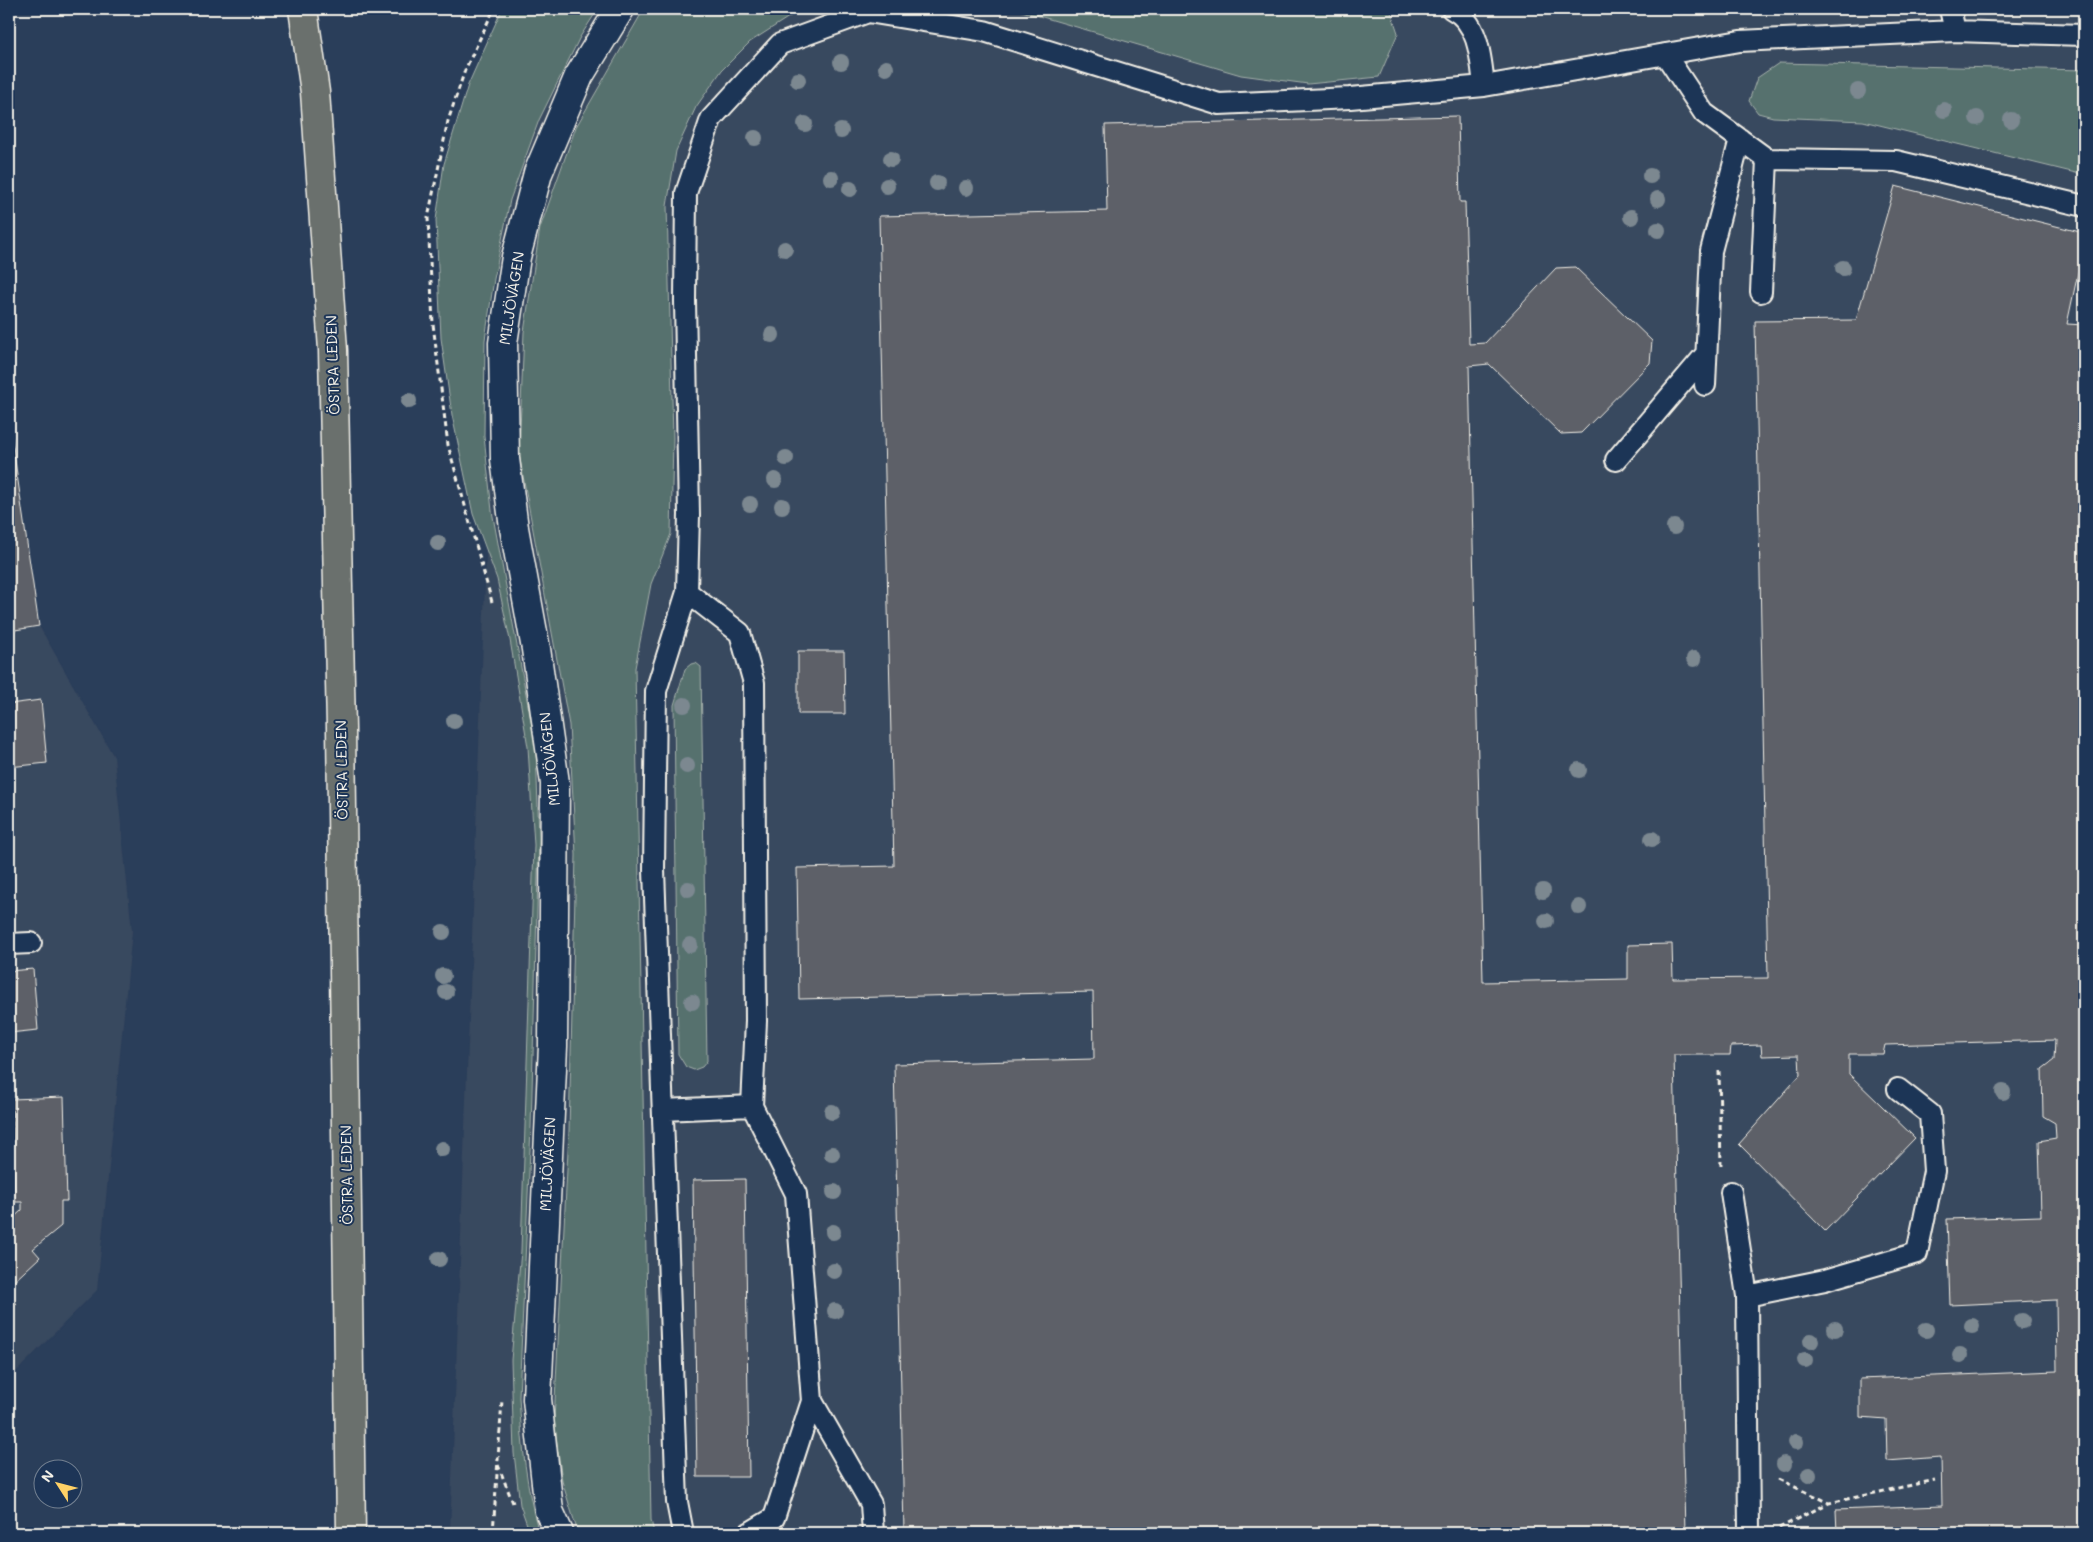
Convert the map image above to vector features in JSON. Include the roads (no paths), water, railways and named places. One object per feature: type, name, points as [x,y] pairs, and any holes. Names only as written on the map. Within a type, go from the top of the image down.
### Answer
[{"type":"highway","name":"ÖSTRA LEDEN","points":[[303,9],[315,92],[333,350],[341,728],[351,1533]]},
{"type":"street","name":"MILJÖVÄGEN","points":[[558,1533],[549,1511],[536,1399],[553,1046],[555,783],[536,649],[514,528],[505,459],[503,343],[516,257],[538,173],[579,76],[620,9]]},
{"type":"lane","points":[[1452,9],[1460,13],[1474,32],[1481,58],[1484,86]]},
{"type":"lane","points":[[1950,9],[1955,31]]},
{"type":"lane","points":[[1955,31],[1958,9]]},
{"type":"lane","points":[[683,1533],[677,1502],[654,870],[656,692],[687,592],[686,193],[711,119],[780,44],[868,12],[942,16],[984,31],[1219,104],[1350,98],[1484,86],[1740,41],[1955,31],[2084,35]]},
{"type":"lane","points":[[1665,54],[1704,113],[1767,159],[1896,161],[2084,206]]},
{"type":"lane","points":[[1705,385],[1711,251],[1740,139]]},
{"type":"lane","points":[[1761,292],[1767,159]]},
{"type":"lane","points":[[1616,460],[1706,354]]},
{"type":"lane","points":[[687,592],[740,633],[754,683],[756,1021],[752,1106],[796,1194],[812,1401],[774,1518],[748,1533]]},
{"type":"lane","points":[[9,944],[31,943]]},
{"type":"lane","points":[[1746,1296],[1825,1280],[1917,1254],[1934,1171],[1930,1114],[1898,1089]]},
{"type":"lane","points":[[663,1110],[752,1106]]},
{"type":"lane","points":[[1731,1192],[1746,1296],[1750,1533]]},
{"type":"lane","points":[[812,1401],[871,1504],[873,1533]]}]
